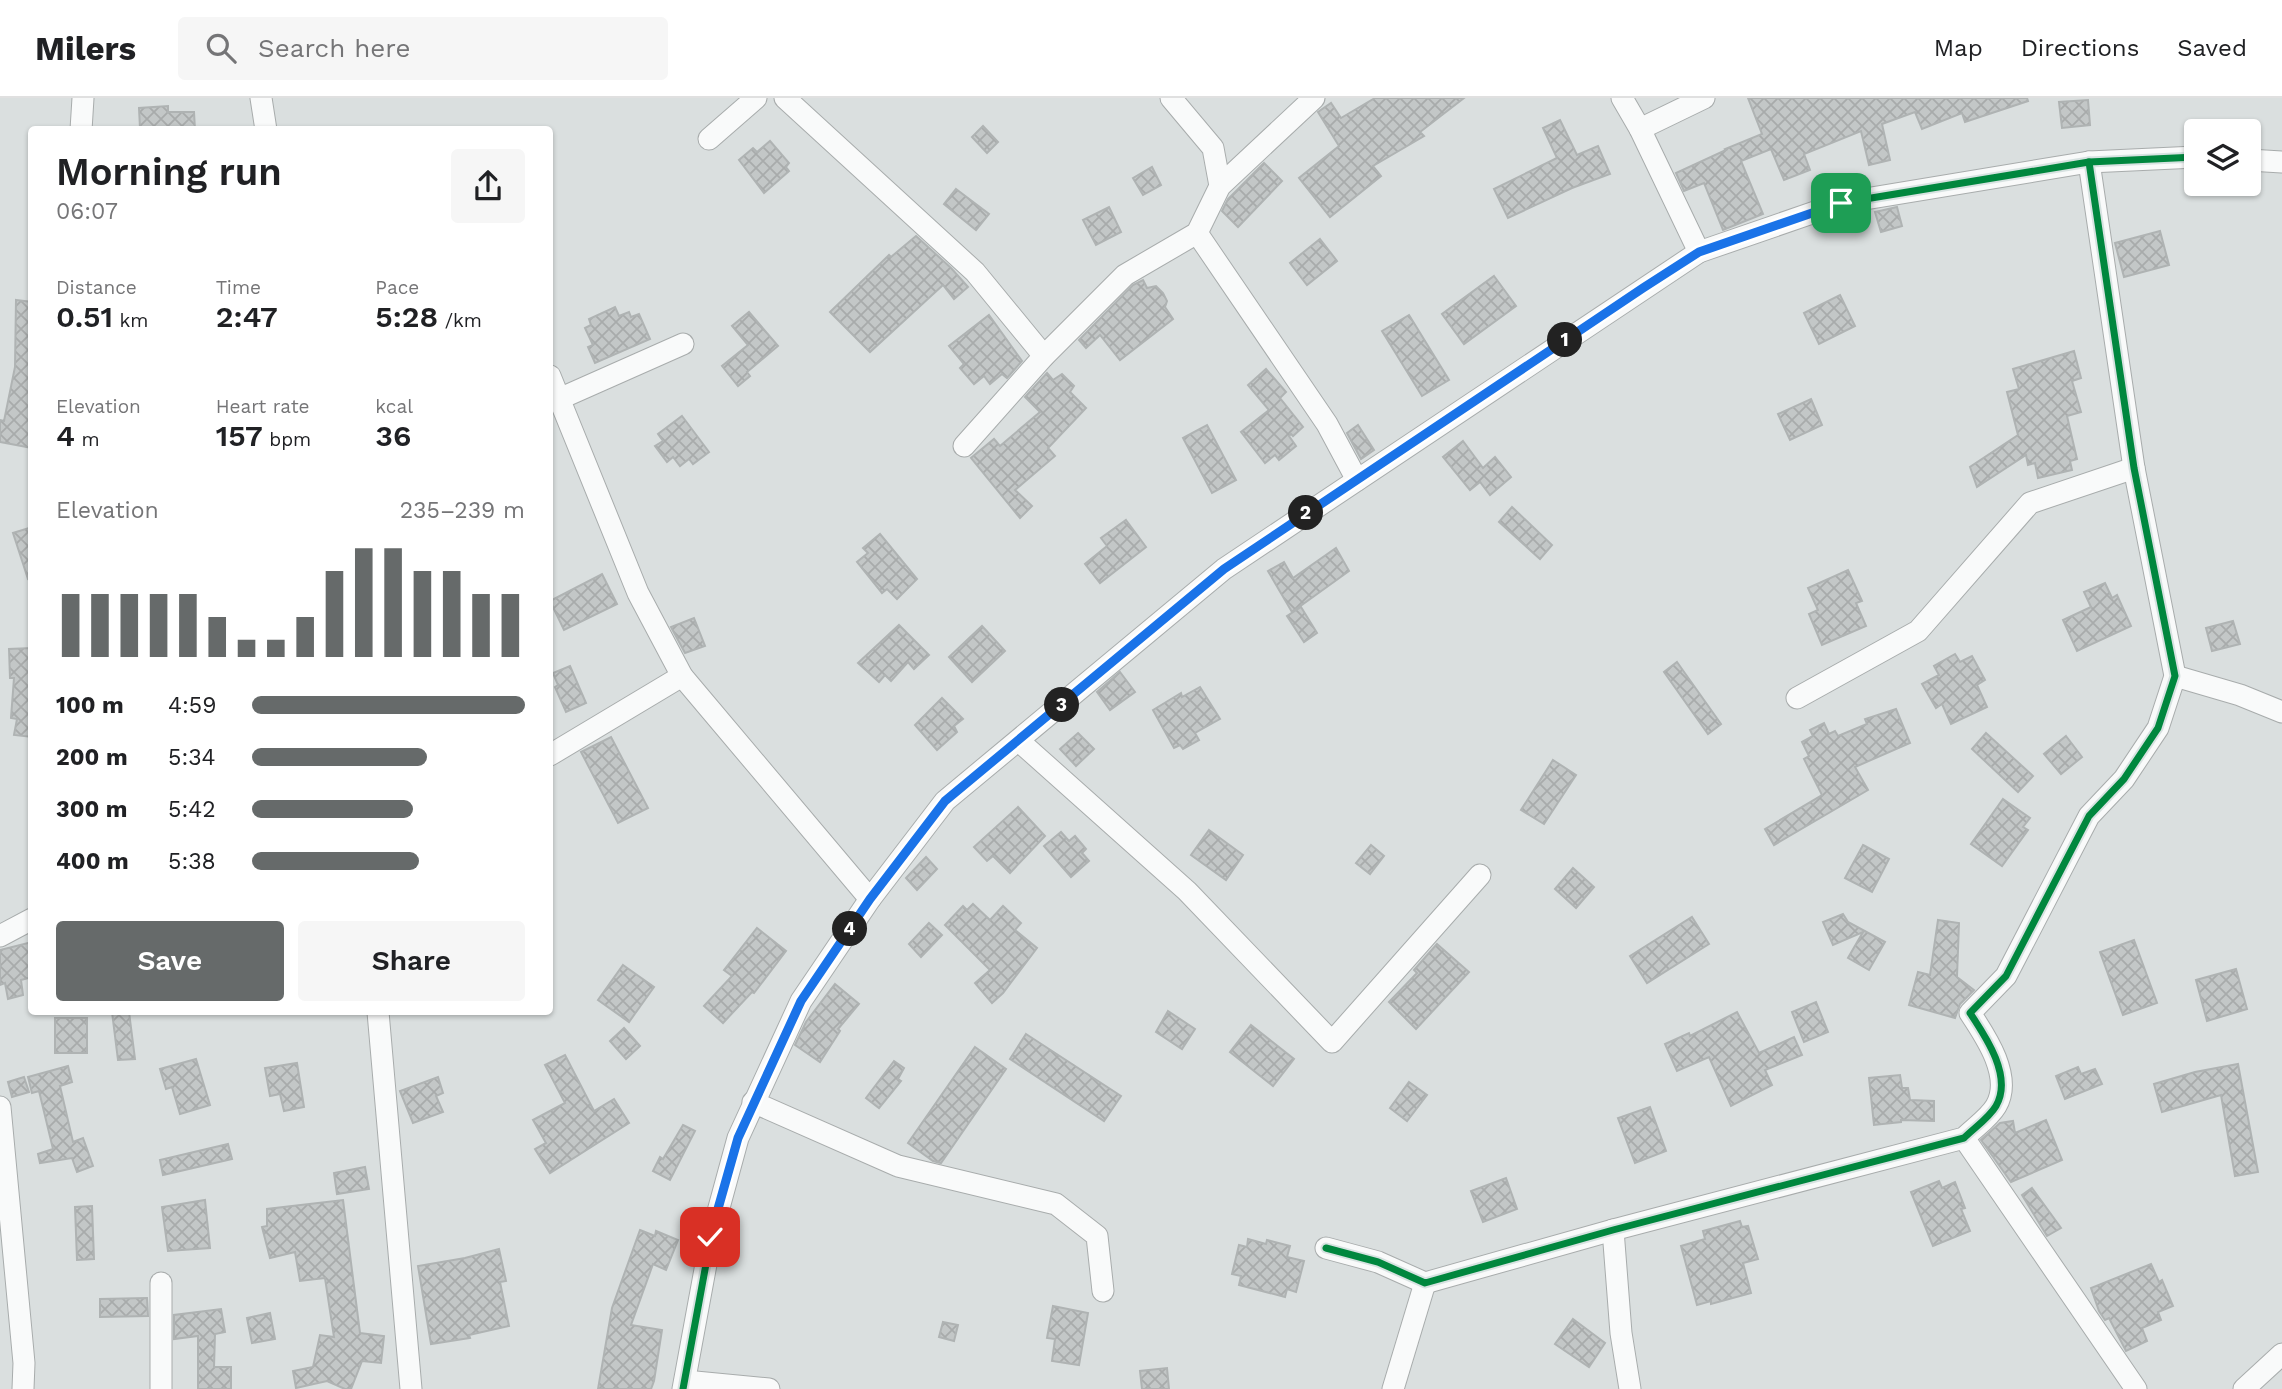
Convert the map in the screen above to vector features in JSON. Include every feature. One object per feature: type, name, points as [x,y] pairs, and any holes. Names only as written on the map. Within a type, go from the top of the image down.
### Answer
[{"type":"street","points":[[80,126],[83,98]]},
{"type":"street","points":[[261,98],[264,126]]},
{"type":"street","points":[[709,139],[756,98]]},
{"type":"street","points":[[785,98],[975,272],[1044,356]]},
{"type":"street","points":[[1171,98],[1213,148],[1220,186]]},
{"type":"street","points":[[964,446],[1044,356],[1125,275],[1196,233],[1220,186],[1314,98]]},
{"type":"street","points":[[1622,98],[1640,129],[1699,252]]},
{"type":"street","points":[[1640,129],[1704,98]]},
{"type":"street","points":[[769,1389],[684,1385],[710,1237],[738,1138],[801,1001],[870,899],[945,801],[1224,569],[1699,252],[1841,203],[2089,162],[2184,158]]},
{"type":"street","points":[[2261,161],[2282,162]]},
{"type":"street","points":[[1326,1248],[1378,1262],[1425,1283],[1613,1230],[1964,1138],[1996,1107],[2001,1092],[1998,1065],[1970,1013],[2006,976],[2089,816],[2124,779],[2158,728],[2175,676],[2134,468],[2089,162]]},
{"type":"street","points":[[1196,233],[1327,424],[1357,480]]},
{"type":"street","points":[[559,399],[683,344]]},
{"type":"street","points":[[553,384],[638,593],[682,677],[870,899]]},
{"type":"street","points":[[1797,698],[1918,631],[2030,503],[2134,468]]},
{"type":"street","points":[[2175,676],[2240,695],[2282,712]]},
{"type":"street","points":[[553,753],[682,677]]},
{"type":"street","points":[[1018,741],[1187,891],[1332,1042],[1480,875]]},
{"type":"street","points":[[0,936],[28,921]]},
{"type":"street","points":[[378,1015],[411,1389]]},
{"type":"street","points":[[753,1102],[898,1166],[1056,1204],[1097,1236],[1103,1291]]},
{"type":"street","points":[[0,1108],[24,1363],[23,1389]]},
{"type":"street","points":[[1964,1138],[2136,1389]]},
{"type":"street","points":[[1613,1230],[1621,1333],[1630,1389]]},
{"type":"street","points":[[161,1283],[161,1389]]},
{"type":"street","points":[[1393,1389],[1425,1283]]},
{"type":"street","points":[[2244,1389],[2282,1354]]},
{"type":"building","points":[[1375,98],[1464,98],[1420,132],[1424,136],[1373,166],[1381,176],[1330,217],[1299,178],[1339,146],[1318,112],[1331,103],[1341,118]]},
{"type":"building","points":[[1748,98],[2027,98],[2028,101],[1965,122],[1962,113],[1922,129],[1915,112],[1882,124],[1890,160],[1869,165],[1861,131],[1804,154],[1810,170],[1784,180],[1771,149],[1741,161],[1763,214],[1723,230],[1704,183],[1684,191],[1676,173],[1762,134]]},
{"type":"building","points":[[2088,100],[2090,125],[2062,128],[2059,102]]},
{"type":"building","points":[[168,106],[168,112],[194,112],[195,126],[140,126],[139,108]]},
{"type":"building","points":[[1560,120],[1577,155],[1598,146],[1610,174],[1572,188],[1508,218],[1494,189],[1557,158],[1543,128]]},
{"type":"building","points":[[983,126],[998,142],[987,153],[972,137]]},
{"type":"building","points":[[770,141],[789,163],[786,167],[789,171],[764,193],[739,160],[753,148],[757,152]]},
{"type":"building","points":[[1264,163],[1282,181],[1238,227],[1222,211],[1228,199]]},
{"type":"building","points":[[1152,167],[1161,185],[1143,195],[1133,178]]},
{"type":"building","points":[[956,189],[989,214],[976,230],[944,204]]},
{"type":"building","points":[[1109,207],[1121,232],[1096,245],[1083,220]]},
{"type":"building","points":[[1897,207],[1902,226],[1881,232],[1875,212]]},
{"type":"building","points":[[2160,231],[2169,265],[2124,277],[2115,243]]},
{"type":"building","points":[[916,236],[968,287],[954,299],[943,285],[870,352],[830,312],[889,255],[891,257]]},
{"type":"building","points":[[1320,239],[1337,261],[1307,285],[1290,263]]},
{"type":"building","points":[[1494,276],[1516,306],[1464,344],[1442,314]]},
{"type":"building","points":[[1143,280],[1147,288],[1156,286],[1163,293],[1167,301],[1165,307],[1173,319],[1120,360],[1100,335],[1086,348],[1079,340],[1133,285]]},
{"type":"building","points":[[1840,295],[1855,326],[1819,344],[1804,313]]},
{"type":"building","points":[[16,300],[28,302],[28,447],[0,442],[0,420],[4,421],[15,367]]},
{"type":"building","points":[[615,307],[619,316],[629,312],[631,317],[639,314],[650,339],[595,363],[588,347],[593,345],[585,328],[591,325],[589,319]]},
{"type":"building","points":[[749,312],[778,346],[747,372],[750,376],[738,386],[722,366],[748,345],[732,326]]},
{"type":"building","points":[[989,315],[1022,361],[1007,378],[1002,374],[990,384],[984,376],[974,384],[960,368],[964,364],[949,346]]},
{"type":"building","points":[[1409,315],[1449,380],[1422,396],[1382,331]]},
{"type":"building","points":[[2074,351],[2081,378],[2072,381],[2081,412],[2067,416],[2077,459],[2070,461],[2072,470],[2038,478],[2035,463],[2028,465],[2026,455],[1977,487],[1970,467],[2018,435],[2007,392],[2019,389],[2013,369]]},
{"type":"building","points":[[1266,369],[1286,392],[1280,398],[1303,427],[1293,436],[1289,436],[1296,446],[1279,460],[1275,455],[1265,463],[1241,432],[1269,410],[1248,385]]},
{"type":"building","points":[[1047,373],[1053,380],[1062,374],[1074,386],[1070,392],[1086,408],[1048,448],[1055,456],[1015,490],[1032,506],[1020,518],[971,458],[994,439],[1000,446],[1040,412],[1025,397]]},
{"type":"building","points":[[1811,399],[1822,425],[1790,440],[1778,414]]},
{"type":"building","points":[[682,416],[709,452],[693,464],[689,459],[680,466],[673,457],[667,462],[655,446],[663,441],[658,434]]},
{"type":"building","points":[[1207,425],[1236,480],[1212,493],[1183,438]]},
{"type":"building","points":[[1358,425],[1374,450],[1361,459],[1347,433]]},
{"type":"building","points":[[1463,441],[1483,468],[1495,457],[1511,477],[1490,495],[1480,482],[1470,490],[1443,457]]},
{"type":"building","points":[[1512,507],[1552,545],[1540,559],[1499,522]]},
{"type":"building","points":[[1126,520],[1146,547],[1100,583],[1085,564],[1107,546],[1101,538]]},
{"type":"building","points":[[28,528],[28,579],[13,533]]},
{"type":"building","points":[[880,534],[917,579],[897,599],[887,589],[882,593],[857,562],[868,553],[863,548]]},
{"type":"building","points":[[1336,548],[1349,571],[1292,612],[1268,571],[1284,562],[1293,578]]},
{"type":"building","points":[[1848,570],[1862,601],[1856,603],[1866,626],[1822,645],[1809,614],[1818,610],[1808,588]]},
{"type":"building","points":[[602,574],[617,604],[564,630],[553,607],[553,599]]},
{"type":"building","points":[[2105,583],[2112,598],[2117,595],[2131,626],[2077,651],[2063,620],[2091,607],[2084,592]]},
{"type":"building","points":[[1301,607],[1317,633],[1304,642],[1287,616]]},
{"type":"building","points":[[694,618],[705,646],[685,653],[671,627]]},
{"type":"building","points":[[2233,621],[2240,644],[2212,651],[2206,628]]},
{"type":"building","points":[[899,625],[929,655],[914,669],[908,662],[891,681],[885,675],[879,682],[858,663]]},
{"type":"building","points":[[982,626],[1005,651],[972,682],[949,657]]},
{"type":"building","points":[[28,648],[28,737],[14,735],[17,719],[11,718],[14,678],[10,678],[9,649]]},
{"type":"building","points":[[1955,654],[1960,662],[1972,656],[1985,680],[1977,685],[1987,707],[1951,724],[1942,704],[1936,708],[1922,684],[1939,675],[1934,666]]},
{"type":"building","points":[[1677,662],[1721,724],[1708,734],[1664,672]]},
{"type":"building","points":[[570,666],[586,703],[566,712],[555,687],[558,685],[553,673]]},
{"type":"building","points":[[1120,672],[1135,692],[1110,710],[1097,692]]},
{"type":"building","points":[[1200,687],[1220,719],[1195,733],[1199,740],[1183,749],[1180,745],[1174,748],[1153,710],[1181,693],[1182,697]]},
{"type":"building","points":[[942,698],[963,719],[954,726],[957,732],[937,750],[915,725]]},
{"type":"building","points":[[1896,709],[1910,743],[1855,767],[1868,790],[1774,845],[1765,829],[1822,795],[1804,759],[1809,756],[1802,742],[1813,736],[1810,730],[1824,723],[1829,734],[1835,731],[1838,736],[1867,724],[1865,719]]},
{"type":"building","points":[[1078,733],[1094,749],[1076,766],[1060,749]]},
{"type":"building","points":[[1986,733],[2033,776],[2018,792],[1972,749]]},
{"type":"building","points":[[2066,736],[2082,757],[2061,774],[2044,754]]},
{"type":"building","points":[[611,737],[648,808],[618,823],[581,752]]},
{"type":"building","points":[[1553,760],[1576,775],[1544,824],[1521,810]]},
{"type":"building","points":[[2003,799],[2030,818],[2023,827],[2028,830],[2002,866],[1971,844]]},
{"type":"building","points":[[1018,807],[1045,836],[1010,873],[993,856],[987,861],[974,847]]},
{"type":"building","points":[[1209,830],[1243,855],[1226,880],[1191,855]]},
{"type":"building","points":[[1061,832],[1069,841],[1075,836],[1086,849],[1082,853],[1089,861],[1071,877],[1044,846]]},
{"type":"building","points":[[1371,845],[1384,856],[1370,874],[1356,863]]},
{"type":"building","points":[[1863,845],[1889,859],[1872,892],[1845,878]]},
{"type":"building","points":[[926,857],[937,869],[917,890],[906,878]]},
{"type":"building","points":[[1573,868],[1594,887],[1576,908],[1555,889]]},
{"type":"building","points":[[973,904],[990,920],[1003,906],[1021,923],[1015,930],[1037,948],[1003,993],[992,1003],[975,983],[990,970],[945,925],[963,906],[967,910]]},
{"type":"building","points":[[1843,914],[1848,922],[1885,942],[1869,970],[1848,958],[1863,932],[1833,945],[1823,922]]},
{"type":"building","points":[[1692,917],[1709,944],[1647,983],[1630,956]]},
{"type":"building","points":[[1938,920],[1959,923],[1957,977],[1974,990],[1960,1004],[1955,1018],[1909,1005],[1918,972],[1930,975]]},
{"type":"building","points":[[929,923],[942,935],[921,957],[909,944]]},
{"type":"building","points":[[757,928],[786,951],[754,993],[752,992],[723,1023],[704,1006],[732,976],[724,970]]},
{"type":"building","points":[[2134,940],[2157,1003],[2123,1015],[2100,952]]},
{"type":"building","points":[[28,943],[28,978],[21,980],[23,995],[8,999],[5,983],[0,985],[0,950]]},
{"type":"building","points":[[1437,944],[1469,972],[1416,1029],[1389,1002],[1417,973],[1414,970]]},
{"type":"building","points":[[623,965],[654,987],[629,1022],[598,1000]]},
{"type":"building","points":[[2236,969],[2247,1009],[2207,1021],[2196,980]]},
{"type":"building","points":[[835,984],[859,1004],[838,1029],[840,1031],[820,1062],[795,1045],[806,1022]]},
{"type":"building","points":[[1816,1002],[1828,1032],[1804,1042],[1792,1012]]},
{"type":"building","points":[[1168,1011],[1195,1029],[1182,1049],[1156,1032]]},
{"type":"building","points":[[1737,1012],[1759,1053],[1794,1037],[1802,1055],[1765,1070],[1772,1085],[1731,1106],[1709,1057],[1677,1071],[1665,1044],[1689,1033],[1690,1036]]},
{"type":"building","points":[[112,1015],[129,1015],[135,1059],[118,1060]]},
{"type":"building","points":[[55,1018],[87,1018],[87,1053],[55,1053]]},
{"type":"building","points":[[1251,1025],[1294,1059],[1273,1086],[1230,1052]]},
{"type":"building","points":[[624,1028],[640,1046],[626,1059],[610,1041]]},
{"type":"building","points":[[1026,1034],[1121,1096],[1104,1121],[1010,1059]]},
{"type":"building","points":[[975,1047],[1006,1069],[941,1163],[933,1161],[908,1143]]},
{"type":"building","points":[[565,1055],[594,1111],[614,1099],[629,1123],[550,1173],[535,1149],[546,1143],[533,1120],[565,1103],[545,1065]]},
{"type":"building","points":[[196,1059],[210,1105],[180,1114],[172,1087],[166,1089],[160,1069]]},
{"type":"building","points":[[894,1061],[904,1068],[898,1079],[901,1081],[879,1108],[866,1098]]},
{"type":"building","points":[[297,1063],[304,1107],[284,1111],[280,1094],[270,1096],[265,1068]]},
{"type":"building","points":[[2238,1064],[2258,1172],[2235,1176],[2221,1095],[2162,1112],[2154,1084],[2195,1072]]},
{"type":"building","points":[[68,1066],[72,1082],[60,1086],[73,1142],[83,1138],[93,1166],[77,1172],[72,1158],[40,1163],[38,1154],[53,1149],[39,1091],[32,1093],[28,1077]]},
{"type":"building","points":[[2078,1067],[2081,1074],[2095,1069],[2102,1084],[2065,1099],[2056,1076]]},
{"type":"building","points":[[1900,1075],[1902,1088],[1908,1088],[1910,1100],[1934,1101],[1934,1121],[1901,1120],[1874,1125],[1869,1078]]},
{"type":"building","points":[[24,1077],[29,1092],[12,1097],[8,1082]]},
{"type":"building","points":[[438,1077],[443,1093],[436,1096],[443,1112],[413,1123],[400,1091]]},
{"type":"building","points":[[1409,1082],[1427,1095],[1407,1121],[1390,1108]]},
{"type":"building","points":[[1650,1107],[1666,1151],[1635,1163],[1618,1118]]},
{"type":"building","points":[[2046,1120],[2062,1160],[2011,1182],[1981,1140],[2000,1123],[2013,1121],[2015,1133]]},
{"type":"building","points":[[683,1125],[695,1131],[670,1180],[653,1171]]},
{"type":"building","points":[[228,1144],[232,1159],[163,1175],[160,1160]]},
{"type":"building","points":[[365,1167],[369,1189],[337,1194],[334,1173]]},
{"type":"building","points":[[1506,1178],[1517,1209],[1483,1222],[1471,1191]]},
{"type":"building","points":[[1939,1181],[1942,1188],[1955,1182],[1965,1208],[1961,1209],[1970,1231],[1933,1246],[1911,1192]]},
{"type":"building","points":[[2032,1188],[2061,1228],[2047,1236],[2022,1195]]},
{"type":"building","points":[[205,1200],[210,1248],[168,1251],[162,1207]]},
{"type":"building","points":[[343,1200],[360,1333],[384,1336],[381,1363],[362,1361],[351,1389],[327,1381],[296,1388],[293,1371],[313,1367],[320,1335],[334,1337],[325,1278],[300,1281],[295,1252],[270,1258],[262,1227],[267,1226],[267,1209]]},
{"type":"building","points":[[92,1206],[94,1259],[77,1260],[75,1207]]},
{"type":"building","points":[[1740,1221],[1742,1227],[1748,1226],[1758,1259],[1743,1263],[1751,1293],[1697,1305],[1681,1246],[1705,1239],[1703,1231]]},
{"type":"building","points":[[640,1230],[655,1236],[656,1231],[678,1240],[666,1270],[653,1264],[631,1325],[662,1330],[654,1381],[651,1389],[598,1389],[612,1308]]},
{"type":"building","points":[[1248,1239],[1266,1244],[1267,1240],[1290,1246],[1287,1257],[1304,1261],[1296,1292],[1287,1289],[1285,1297],[1239,1285],[1241,1276],[1232,1274],[1239,1245],[1247,1247]]},
{"type":"building","points":[[499,1249],[506,1281],[500,1282],[509,1326],[469,1335],[470,1338],[431,1344],[418,1266]]},
{"type":"building","points":[[2151,1264],[2159,1282],[2162,1280],[2173,1306],[2158,1312],[2161,1320],[2142,1328],[2147,1341],[2126,1351],[2109,1318],[2105,1320],[2099,1311],[2091,1288]]},
{"type":"building","points":[[147,1298],[148,1316],[100,1317],[100,1299]]},
{"type":"building","points":[[1053,1306],[1088,1313],[1079,1365],[1052,1361],[1055,1339],[1047,1338]]},
{"type":"building","points":[[221,1309],[225,1332],[215,1334],[214,1367],[231,1367],[231,1389],[198,1389],[198,1336],[174,1339],[174,1315]]},
{"type":"building","points":[[270,1313],[275,1339],[252,1343],[247,1318]]},
{"type":"building","points":[[1573,1319],[1605,1343],[1589,1367],[1555,1344]]},
{"type":"building","points":[[943,1322],[958,1325],[954,1341],[939,1337]]},
{"type":"building","points":[[1167,1368],[1169,1389],[1142,1389],[1140,1371]]},
{"type":"cycle path","points":[[683,1389],[711,1237],[738,1138],[801,1001],[870,899],[945,801],[1224,569],[1699,252],[1841,203],[2089,162],[2184,158]]},
{"type":"cycle path","points":[[1326,1248],[1378,1262],[1425,1283],[1613,1230],[1964,1138],[1996,1106],[2000,1095],[1999,1070],[1990,1045],[1970,1013],[2006,976],[2089,816],[2124,779],[2158,728],[2175,676],[2134,468],[2089,162]]},
{"type":"route","points":[[710,1237],[738,1138],[801,1001],[870,899],[945,801],[1224,569],[1643,288],[1699,252],[1841,203]]}]
